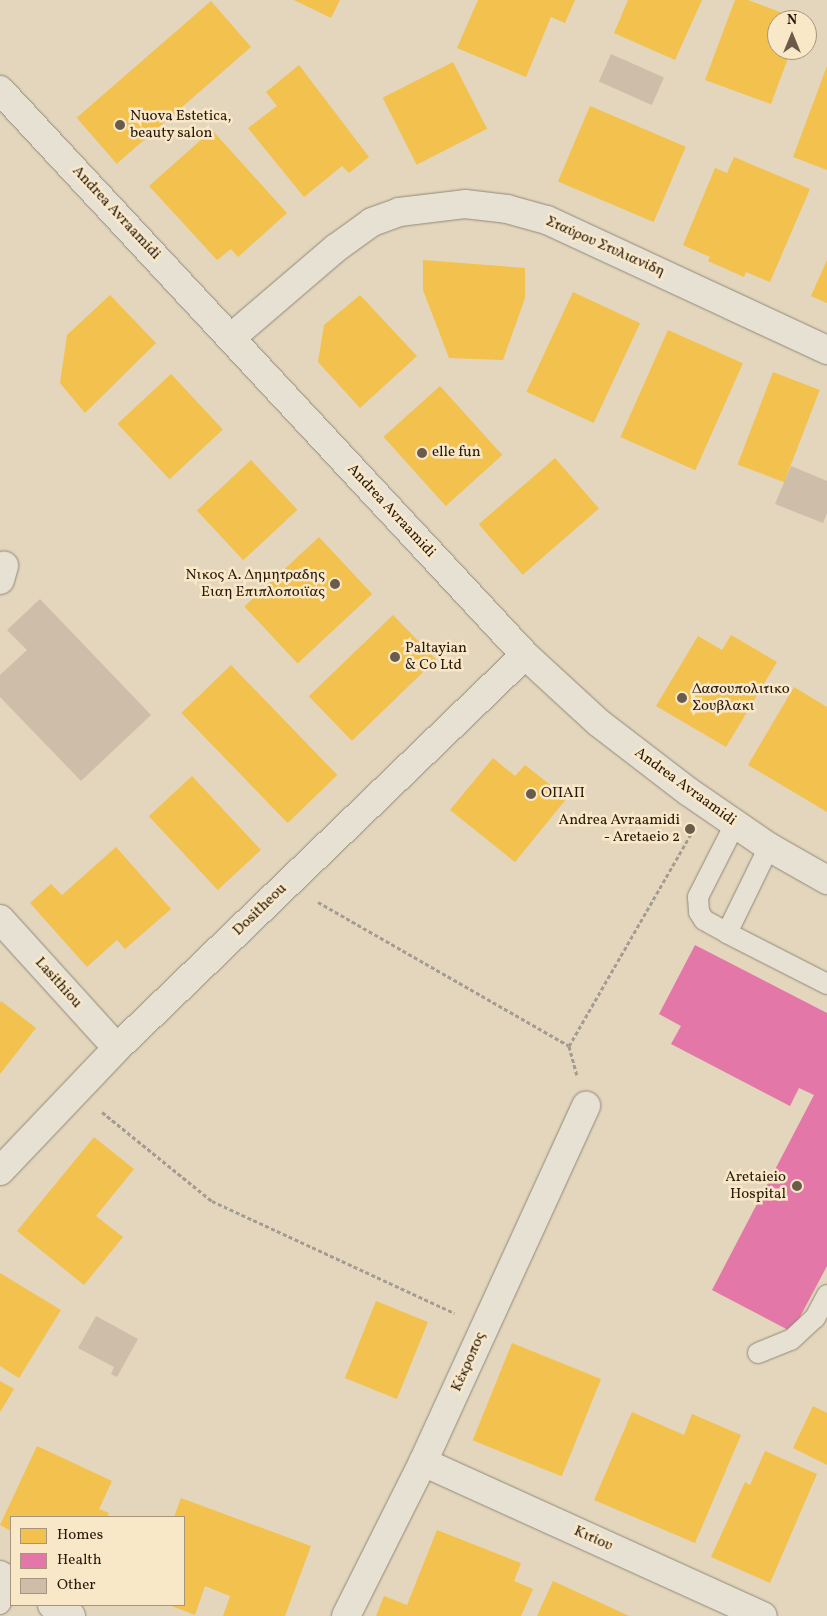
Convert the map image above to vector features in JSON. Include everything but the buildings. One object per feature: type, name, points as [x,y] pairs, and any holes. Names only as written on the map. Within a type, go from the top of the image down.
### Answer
[{"type":"street","name":"Andrea Avraamidi","points":[[0,90],[232,337],[524,655],[600,723],[707,805],[769,846],[827,880]]},
{"type":"street","name":"Σταύρου Στυλιανίδη","points":[[232,337],[336,248],[372,222],[399,212],[465,204],[507,209],[547,220],[827,350]]},
{"type":"street","name":"Dositheou","points":[[0,1171],[117,1048],[524,655]]},
{"type":"street","name":"Lasithiou","points":[[0,920],[117,1048]]},
{"type":"street","name":"Κέκροπος","points":[[346,1616],[423,1462],[586,1106]]},
{"type":"street","name":"Κιτίου","points":[[423,1462],[763,1616]]},
{"type":"street","points":[[54,1606],[71,1616]]},
{"type":"lane","points":[[735,824],[698,897],[699,912],[704,920],[727,934],[827,984]]},
{"type":"lane","points":[[727,934],[769,846]]},
{"type":"lane","points":[[758,1353],[791,1340],[815,1318],[827,1295]]},
{"type":"lane","points":[[0,1604],[10,1588]]},
{"type":"path","points":[[287,884],[569,1046],[707,805]]},
{"type":"path","points":[[75,1091],[212,1201],[484,1327]]},
{"type":"place","name":"Nuova Estetica, beauty salon","points":[[120,125]]},
{"type":"place","name":"elle fun","points":[[422,453]]},
{"type":"place","name":"Νικος Α. Δημητραδης Ειαη Επιπλοποιϊας","points":[[335,584]]},
{"type":"place","name":"Paltayian & Co Ltd","points":[[395,657]]},
{"type":"place","name":"Δασουπολιτικο Σουβλακι","points":[[682,698]]},
{"type":"place","name":"ΟΠΑΠ","points":[[531,794]]},
{"type":"place","name":"Andrea Avraamidi - Aretaeio 2","points":[[690,829]]},
{"type":"place","name":"Aretaieio Hospital","points":[[797,1186]]}]
